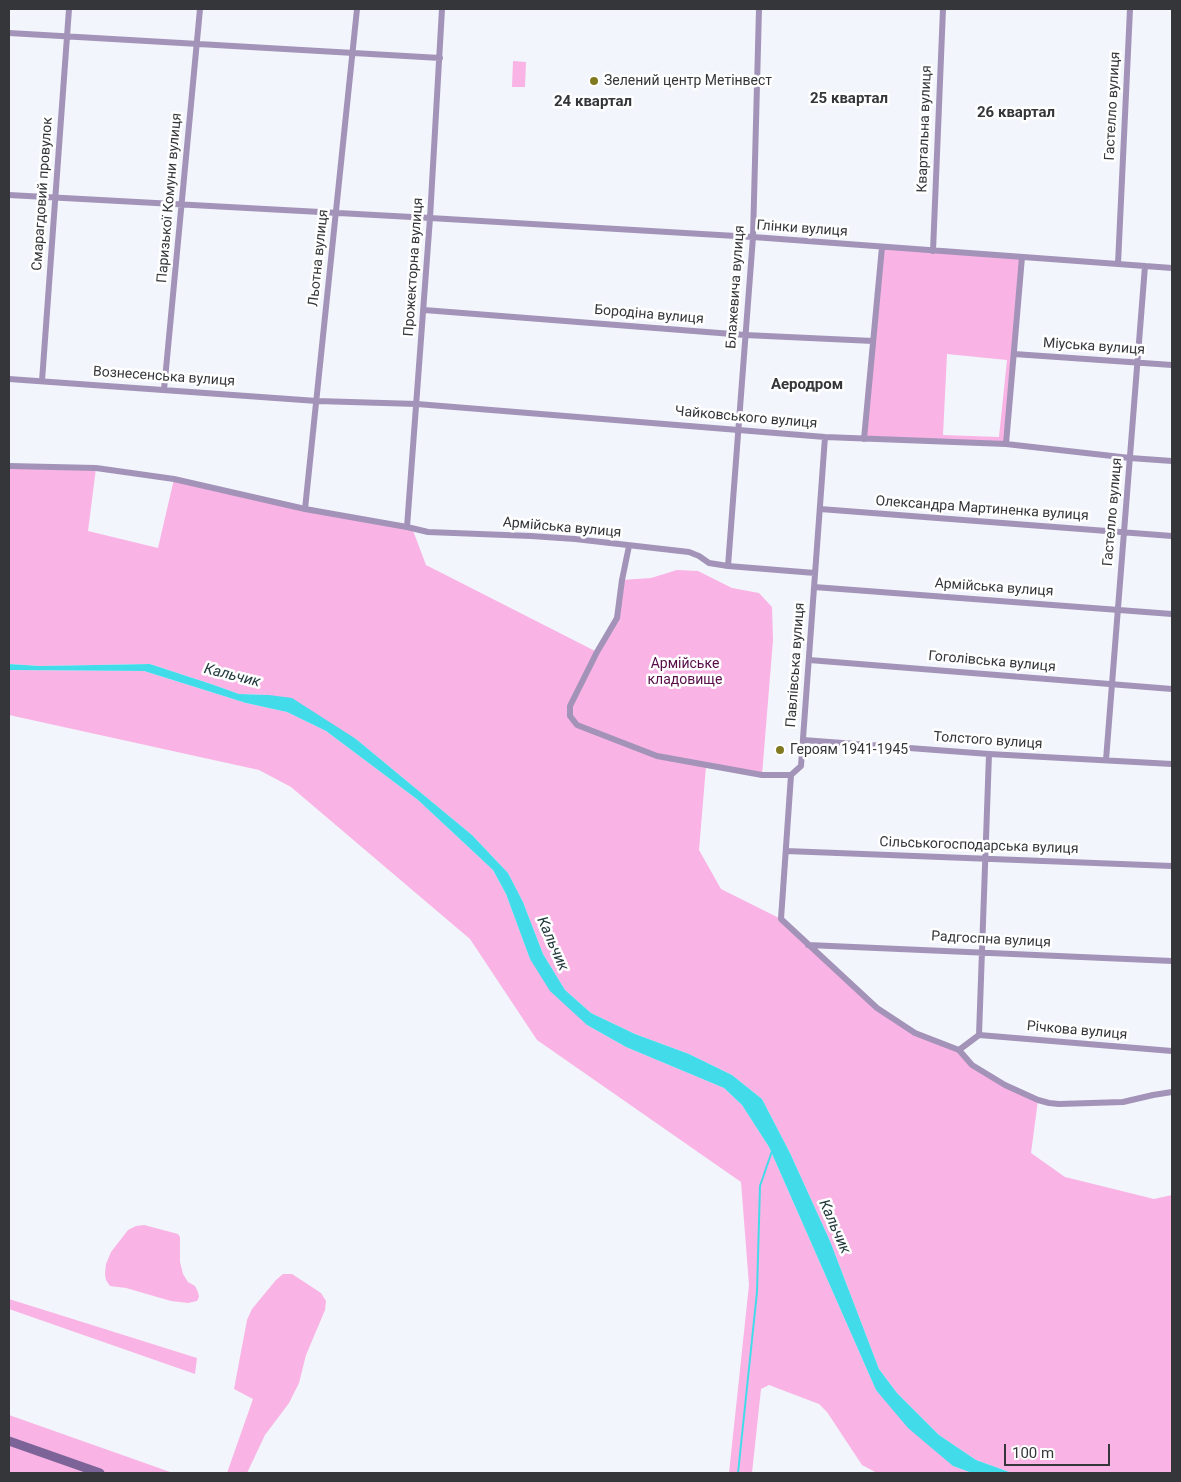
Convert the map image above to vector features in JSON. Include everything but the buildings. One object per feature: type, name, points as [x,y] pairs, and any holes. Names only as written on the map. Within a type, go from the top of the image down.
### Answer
[{"type":"main road","points":[[9,1441],[100,1473]]},
{"type":"street","name":"Смарагдовий провулок","points":[[42,381],[69,9]]},
{"type":"street","name":"Паризької Комуни вулиця","points":[[164,390],[200,9]]},
{"type":"street","name":"Льотна вулиця","points":[[305,509],[357,9]]},
{"type":"street","name":"Прожекторна вулиця","points":[[407,527],[424,310],[442,9]]},
{"type":"street","name":"Блажевича вулиця","points":[[728,566],[753,237],[759,9]]},
{"type":"street","name":"Квартальна вулиця","points":[[933,251],[943,9]]},
{"type":"street","name":"Гастелло вулиця","points":[[1118,264],[1130,9]]},
{"type":"street","points":[[9,33],[440,58]]},
{"type":"street","name":"Глінки вулиця","points":[[9,195],[753,237],[1172,268]]},
{"type":"street","points":[[864,438],[882,247]]},
{"type":"street","points":[[1006,444],[1022,257]]},
{"type":"street","name":"Гастелло вулиця","points":[[1106,760],[1145,266]]},
{"type":"street","name":"Бородіна вулиця","points":[[424,310],[745,335],[873,341]]},
{"type":"street","name":"Міуська вулиця","points":[[1014,354],[1172,365]]},
{"type":"street","name":"Вознесенська вулиця","points":[[9,379],[317,401]]},
{"type":"street","name":"Чайковського вулиця","points":[[317,401],[417,404],[825,437],[1006,444],[1172,461]]},
{"type":"street","name":"Павлівська вулиця","points":[[808,945],[781,919],[791,775],[801,766],[825,437]]},
{"type":"street","points":[[9,466],[96,468],[174,479],[305,509]]},
{"type":"street","name":"Армійська вулиця","points":[[305,509],[428,532],[531,536],[689,552],[709,563],[815,573]]},
{"type":"street","name":"Олександра Мартиненка вулиця","points":[[820,509],[1172,536]]},
{"type":"street","points":[[629,546],[617,618],[570,706],[570,716],[577,725],[658,756],[762,775],[791,775]]},
{"type":"street","name":"Армійська вулиця","points":[[814,587],[1172,614]]},
{"type":"street","name":"Гоголівська вулиця","points":[[809,660],[1172,689]]},
{"type":"street","name":"Толстого вулиця","points":[[803,740],[989,754],[1172,764]]},
{"type":"street","points":[[959,1050],[979,1035],[989,754]]},
{"type":"street","name":"Сільськогосподарська вулиця","points":[[786,851],[1172,866]]},
{"type":"street","points":[[808,945],[877,1008],[915,1033],[959,1050],[972,1066],[1005,1085],[1038,1100],[1049,1103],[1123,1102],[1172,1092]]},
{"type":"street","name":"Радгоспна вулиця","points":[[808,945],[1172,961]]},
{"type":"street","name":"Річкова вулиця","points":[[979,1035],[1172,1051]]},
{"type":"green space","points":[[513,61],[526,62],[525,87],[512,87]]},
{"type":"green space","points":[[884,249],[1020,259],[1004,442],[866,436]],"holes":[[[947,354],[1007,360],[999,437],[943,435]]]},
{"type":"green space","name":"Армійське кладовище","points":[[9,466],[96,468],[88,531],[158,548],[174,479],[412,528],[426,565],[597,652],[617,618],[622,580],[651,578],[677,570],[698,571],[732,588],[759,593],[772,607],[773,640],[762,775],[706,766],[699,850],[721,889],[781,919],[877,1008],[915,1033],[959,1050],[972,1066],[1038,1100],[1031,1153],[1065,1177],[1154,1199],[1172,1195],[1172,1473],[1012,1473],[976,1460],[939,1435],[897,1393],[879,1369],[830,1241],[790,1153],[762,1099],[732,1075],[689,1054],[635,1034],[591,1013],[565,990],[543,954],[523,902],[508,873],[472,835],[356,739],[269,695],[239,694],[150,664],[40,666],[9,664]]},
{"type":"green space","points":[[9,670],[144,671],[246,703],[287,712],[326,731],[418,800],[493,870],[506,894],[530,959],[587,1025],[626,1047],[724,1088],[742,1105],[769,1147],[876,1390],[953,1466],[972,1473],[877,1473],[862,1465],[827,1412],[819,1404],[769,1385],[761,1389],[752,1473],[729,1473],[749,1285],[741,1182],[537,1040],[470,939],[291,787],[259,770],[9,715]]},
{"type":"green space","points":[[144,1225],[178,1234],[180,1237],[180,1262],[183,1274],[188,1282],[195,1286],[199,1297],[197,1301],[188,1303],[171,1301],[126,1288],[110,1286],[105,1274],[106,1264],[111,1252],[128,1230]]},
{"type":"green space","points":[[283,1274],[292,1274],[321,1293],[326,1301],[325,1310],[306,1355],[299,1383],[289,1403],[265,1435],[247,1473],[227,1473],[253,1399],[234,1389],[247,1320],[252,1309]]},
{"type":"green space","points":[[9,1299],[197,1358],[195,1374],[9,1309]]},
{"type":"green space","points":[[9,1415],[173,1473],[9,1473]]},
{"type":"water","points":[[9,664],[40,666],[150,664],[239,694],[292,698],[356,739],[472,835],[508,873],[523,902],[543,954],[565,990],[591,1013],[635,1034],[689,1054],[732,1075],[762,1099],[790,1153],[830,1241],[879,1369],[897,1393],[939,1435],[976,1460],[1012,1473],[972,1473],[953,1466],[908,1428],[876,1390],[769,1147],[742,1105],[724,1088],[626,1047],[587,1025],[550,991],[530,959],[506,894],[493,870],[418,800],[326,731],[287,712],[246,703],[144,671],[9,670]]},
{"type":"waterway","points":[[738,1473],[757,1292],[760,1186],[772,1151]]},
{"type":"place","name":"Зелений центр Метінвест","points":[[594,81]]},
{"type":"place","name":"Героям 1941-1945","points":[[780,750]]},
{"type":"district","name":"25 квартал","points":[[849,99]]},
{"type":"district","name":"24 квартал","points":[[593,102]]},
{"type":"district","name":"26 квартал","points":[[1016,113]]},
{"type":"district","name":"Аеродром","points":[[807,385]]},
{"type":"water label","name":"Кальчик","points":[[232,676]]},
{"type":"water label","name":"Кальчик","points":[[552,944]]},
{"type":"water label","name":"Кальчик","points":[[834,1227]]}]
